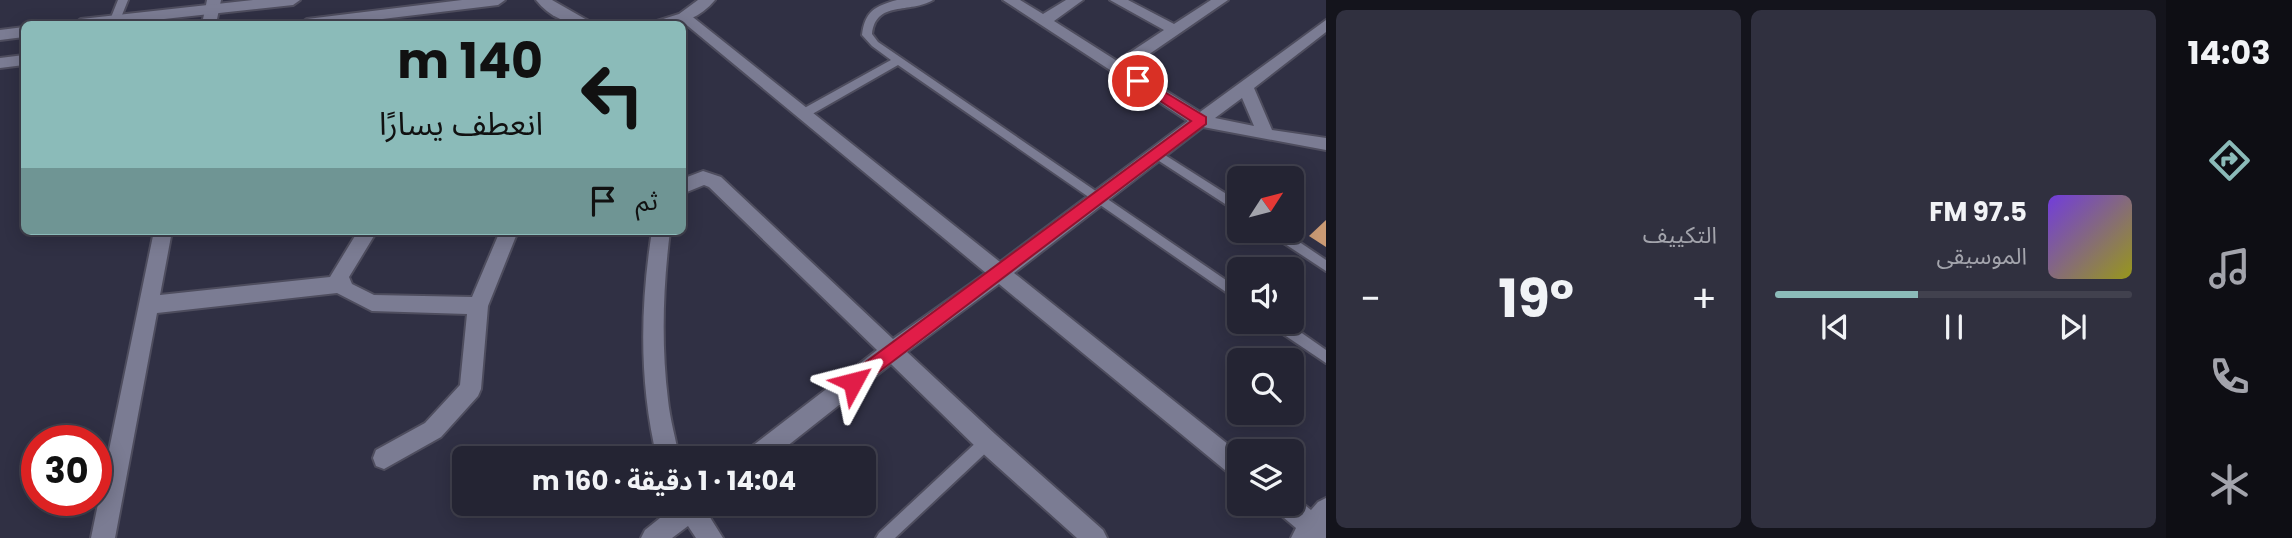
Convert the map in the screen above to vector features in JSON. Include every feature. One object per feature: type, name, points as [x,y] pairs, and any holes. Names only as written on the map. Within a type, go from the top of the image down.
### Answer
[{"type":"street","points":[[107,21],[293,0]]},
{"type":"street","points":[[331,21],[499,0]]},
{"type":"street","points":[[543,0],[551,8],[576,21]]},
{"type":"street","points":[[671,21],[684,17],[708,0]]},
{"type":"street","points":[[1010,0],[1201,121],[1326,144]]},
{"type":"street","points":[[1043,21],[1076,0]]},
{"type":"street","points":[[1117,0],[1175,30]]},
{"type":"street","points":[[1118,68],[1221,0]]},
{"type":"street","points":[[684,17],[1227,457]]},
{"type":"street","points":[[770,446],[892,351],[999,274],[1326,25]]},
{"type":"street","points":[[0,35],[21,32]]},
{"type":"street","points":[[0,63],[21,60]]},
{"type":"street","points":[[1245,87],[1266,135]]},
{"type":"street","points":[[686,185],[703,178],[715,182],[987,442],[1095,538]]},
{"type":"street","points":[[103,538],[162,235]]},
{"type":"street","points":[[365,235],[339,276],[341,284],[359,299],[372,303],[478,306]]},
{"type":"street","points":[[384,458],[433,430],[470,389],[478,306],[507,235]]},
{"type":"street","points":[[661,235],[652,317],[655,373],[666,446]]},
{"type":"street","points":[[149,305],[341,284]]},
{"type":"street","points":[[653,538],[679,516]]},
{"type":"street","points":[[697,516],[711,538]]},
{"type":"street","points":[[1301,516],[1317,528]]},
{"type":"lane","points":[[116,20],[123,0]]},
{"type":"lane","points":[[928,0],[888,5],[876,10],[869,17],[867,35],[898,60],[1227,288]]},
{"type":"lane","points":[[803,114],[898,60]]},
{"type":"lane","points":[[1157,154],[1227,200]]},
{"type":"lane","points":[[1292,243],[1326,266]]},
{"type":"lane","points":[[1293,334],[1326,357]]},
{"type":"lane","points":[[884,538],[987,442]]},
{"type":"building","points":[[1326,220],[1326,247],[1309,236]]},
{"type":"route","points":[[853,382],[1201,121],[1138,81]]}]
